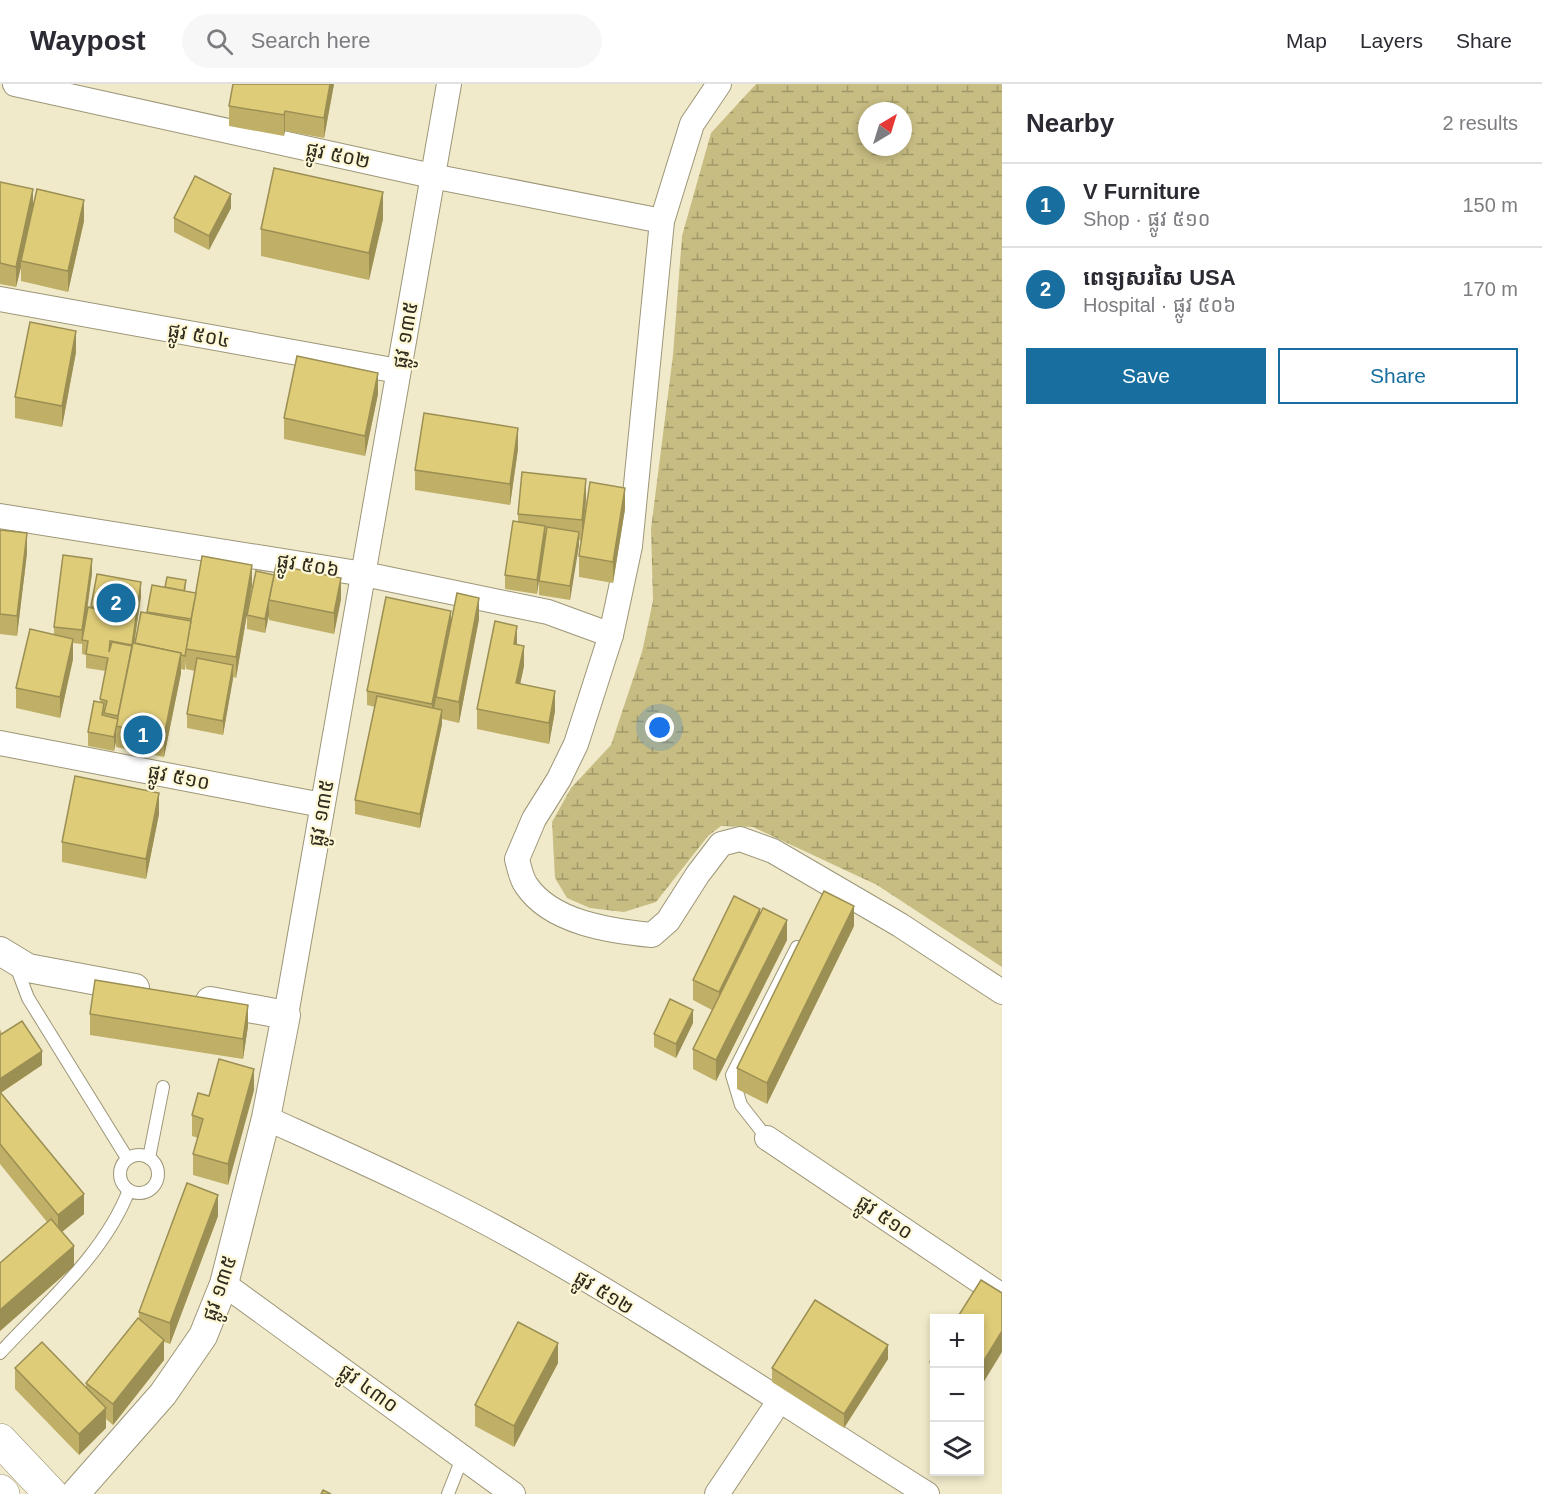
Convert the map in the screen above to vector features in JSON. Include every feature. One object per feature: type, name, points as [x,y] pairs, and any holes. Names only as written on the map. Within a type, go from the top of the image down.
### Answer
[{"type":"main road","points":[[0,1440],[43,1491]]},
{"type":"street","name":"ផ្លូវ ៥០២","points":[[15,84],[432,176],[662,221]]},
{"type":"street","name":"ផ្លូវ ១៣៥","points":[[75,1494],[163,1394],[202,1336],[224,1284],[266,1118],[286,1015],[449,84]]},
{"type":"street","points":[[719,84],[692,124],[662,221],[630,546],[611,635],[576,744],[559,779],[534,819],[517,859],[525,884],[543,905],[604,930],[652,935],[668,921],[698,874],[721,844],[740,839],[773,851],[900,925],[1002,992]]},
{"type":"street","name":"ផ្លូវ ៥០៤","points":[[0,299],[398,371]]},
{"type":"street","name":"ផ្លូវ ៥០៦","points":[[0,516],[364,574],[548,612],[611,635]]},
{"type":"street","name":"ផ្លូវ ៥១០","points":[[0,743],[322,805]]},
{"type":"street","points":[[7,956],[28,968],[286,1015]]},
{"type":"street","name":"ផ្លូវ ៥១២","points":[[266,1118],[457,1206],[528,1245],[780,1400],[927,1494]]},
{"type":"street","name":"ផ្លូវ ៥១០","points":[[767,1138],[1002,1296]]},
{"type":"street","name":"ផ្លូវ ៤៣០","points":[[224,1284],[513,1494]]},
{"type":"street","points":[[717,1494],[780,1400]]},
{"type":"lane","points":[[767,1138],[741,1105],[732,1075],[804,933]]},
{"type":"lane","points":[[7,956],[28,998],[127,1158]]},
{"type":"lane","points":[[149,1158],[163,1088]]},
{"type":"lane","points":[[136,1155],[149,1158],[157,1170],[155,1183],[142,1193],[129,1190],[120,1176],[120,1169],[127,1158],[136,1155]]},
{"type":"lane","points":[[0,1353],[93,1254],[122,1209],[129,1190]]},
{"type":"lane","points":[[448,1494],[463,1456]]},
{"type":"green space","points":[[756,84],[1002,84],[1002,967],[877,885],[753,827],[721,826],[708,836],[656,902],[624,912],[590,908],[567,898],[555,878],[552,822],[571,788],[611,745],[642,652],[653,601],[651,529],[673,355],[682,236],[711,133]]},
{"type":"building","points":[[233,84],[330,84],[324,118],[285,111],[284,115],[229,106]]},
{"type":"building","points":[[274,168],[383,192],[369,253],[261,229]]},
{"type":"building","points":[[195,176],[231,194],[209,236],[174,218]]},
{"type":"building","points":[[0,182],[33,189],[16,267],[0,263]]},
{"type":"building","points":[[37,189],[84,200],[68,271],[21,261]]},
{"type":"building","points":[[30,322],[76,331],[62,406],[15,397]]},
{"type":"building","points":[[297,356],[378,373],[365,436],[284,418]]},
{"type":"building","points":[[424,413],[518,428],[510,484],[415,470]]},
{"type":"building","points":[[522,472],[586,479],[582,520],[518,514]]},
{"type":"building","points":[[590,482],[625,488],[613,562],[579,556]]},
{"type":"building","points":[[513,521],[545,526],[537,580],[505,575]]},
{"type":"building","points":[[547,527],[579,532],[570,586],[539,581]]},
{"type":"building","points":[[0,530],[27,533],[17,616],[0,614]]},
{"type":"building","points":[[63,555],[92,559],[82,630],[54,627]]},
{"type":"building","points":[[202,556],[252,565],[236,657],[186,649]]},
{"type":"building","points":[[276,565],[341,578],[334,613],[269,600]]},
{"type":"building","points":[[256,571],[274,575],[265,619],[247,615]]},
{"type":"building","points":[[97,574],[141,582],[132,645],[110,641],[109,652],[112,642],[132,646],[118,716],[104,713],[107,701],[100,699],[108,658],[86,654],[88,641],[82,640],[88,607],[96,609],[91,606]]},
{"type":"building","points":[[167,577],[186,580],[184,591],[165,587]]},
{"type":"building","points":[[152,585],[196,593],[191,619],[147,612]]},
{"type":"building","points":[[457,593],[479,598],[459,702],[436,697]]},
{"type":"building","points":[[386,597],[451,611],[432,704],[367,691]]},
{"type":"building","points":[[141,612],[191,621],[185,656],[181,653],[135,643]]},
{"type":"building","points":[[495,621],[517,626],[514,644],[524,646],[516,683],[555,691],[549,723],[477,709]]},
{"type":"building","points":[[30,629],[73,639],[60,697],[16,688]]},
{"type":"building","points":[[133,643],[181,653],[164,736],[116,726]]},
{"type":"building","points":[[197,658],[233,665],[223,721],[187,714]]},
{"type":"building","points":[[377,696],[442,710],[420,814],[355,800]]},
{"type":"building","points":[[94,701],[104,703],[102,715],[118,719],[114,737],[88,732]]},
{"type":"building","points":[[75,776],[159,793],[146,859],[62,842]]},
{"type":"building","points":[[824,891],[854,906],[767,1083],[737,1068]]},
{"type":"building","points":[[734,896],[760,909],[719,992],[693,980]]},
{"type":"building","points":[[763,908],[787,920],[716,1060],[693,1049]]},
{"type":"building","points":[[95,980],[248,1005],[243,1039],[90,1014]]},
{"type":"building","points":[[670,999],[693,1010],[676,1044],[654,1034]]},
{"type":"building","points":[[22,1021],[42,1051],[0,1079],[0,1035]]},
{"type":"building","points":[[219,1059],[254,1069],[228,1164],[193,1154],[203,1119],[192,1115],[198,1093],[209,1096]]},
{"type":"building","points":[[0,1092],[84,1194],[58,1215],[0,1144]]},
{"type":"building","points":[[187,1183],[218,1195],[170,1323],[139,1312]]},
{"type":"building","points":[[51,1219],[74,1246],[0,1310],[0,1263]]},
{"type":"building","points":[[981,1280],[1002,1293],[1002,1331],[984,1360],[984,1314],[960,1314]]},
{"type":"building","points":[[815,1300],[888,1345],[844,1414],[772,1368]]},
{"type":"building","points":[[138,1318],[164,1340],[113,1404],[86,1383]]},
{"type":"building","points":[[518,1322],[558,1343],[514,1426],[475,1405]]},
{"type":"building","points":[[42,1342],[106,1408],[79,1434],[15,1368]]},
{"type":"place","name":"ពេទ្យសរសៃ USA","points":[[116,603]]},
{"type":"place","name":"V Furniture","points":[[143,735]]}]
